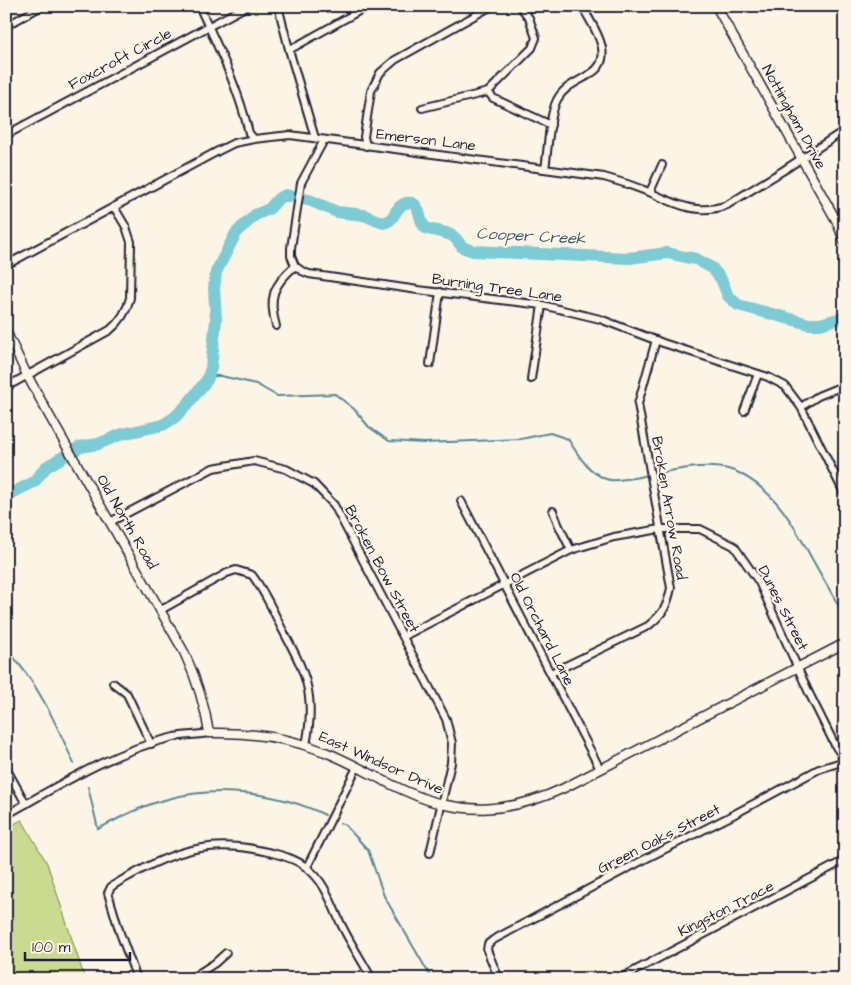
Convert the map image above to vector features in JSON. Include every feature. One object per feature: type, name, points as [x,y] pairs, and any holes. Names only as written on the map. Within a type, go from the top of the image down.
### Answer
[{"type":"street","points":[[6,26],[42,6]]},
{"type":"street","points":[[199,6],[224,57],[234,82],[249,134],[254,138]]},
{"type":"street","name":"Foxcroft Circle","points":[[6,135],[247,6]]},
{"type":"street","points":[[278,6],[315,138]]},
{"type":"street","points":[[289,50],[368,6]]},
{"type":"street","points":[[366,146],[364,137],[371,91],[380,73],[395,60],[492,6]]},
{"type":"street","points":[[422,108],[488,92],[532,48],[536,38],[529,18],[520,6]]},
{"type":"street","points":[[545,169],[554,109],[562,93],[572,83],[590,75],[596,70],[602,58],[601,41],[582,6]]},
{"type":"street","name":"Nottingham Drive","points":[[716,6],[836,220],[845,243]]},
{"type":"street","points":[[488,92],[494,98],[551,126]]},
{"type":"street","name":"Emerson Lane","points":[[6,265],[234,143],[254,138],[290,136],[315,138],[604,177],[650,192],[684,208],[700,209],[727,205],[845,130]]},
{"type":"street","points":[[276,326],[271,310],[271,300],[282,279],[295,266],[291,248],[300,189],[305,173],[324,140]]},
{"type":"street","points":[[650,192],[662,165]]},
{"type":"street","points":[[6,387],[110,330],[116,325],[128,306],[130,298],[131,242],[126,227],[114,207]]},
{"type":"street","name":"Burning Tree Lane","points":[[295,266],[309,274],[542,305],[600,319],[656,340],[768,377],[785,386],[801,407],[845,495]]},
{"type":"street","points":[[430,364],[440,292]]},
{"type":"street","points":[[531,378],[542,305]]},
{"type":"street","name":"Old North Road","points":[[6,331],[27,375],[184,652],[194,674],[205,709],[209,734]]},
{"type":"street","name":"Broken Arrow Road","points":[[550,673],[648,626],[659,617],[667,604],[671,588],[638,404],[656,340]]},
{"type":"street","points":[[744,411],[758,374]]},
{"type":"street","points":[[801,407],[845,385]]},
{"type":"street","name":"Broken Bow Street","points":[[110,522],[213,468],[254,461],[286,469],[314,484],[334,505],[404,636],[446,719],[450,731],[452,743],[451,763],[430,853]]},
{"type":"street","name":"Old Orchard Lane","points":[[462,501],[600,769]]},
{"type":"street","points":[[553,510],[558,526],[571,550]]},
{"type":"street","name":"Dunes Street","points":[[404,636],[571,550],[614,538],[660,529],[700,528],[734,546],[759,582],[799,667],[809,693],[845,761]]},
{"type":"street","points":[[161,610],[228,573],[236,570],[252,575],[294,651],[307,682],[310,714],[306,745]]},
{"type":"street","name":"East Windsor Drive","points":[[6,816],[109,759],[135,748],[175,737],[209,734],[273,737],[306,745],[357,767],[408,793],[454,808],[476,809],[526,803],[552,793],[600,769],[845,643]]},
{"type":"street","points":[[113,683],[127,694],[151,744]]},
{"type":"street","name":"Green Oaks Street","points":[[499,979],[488,950],[488,944],[493,940],[560,903],[819,769],[845,761]]},
{"type":"street","points":[[307,867],[357,767]]},
{"type":"street","points":[[6,768],[26,804]]},
{"type":"street","points":[[137,979],[108,893],[111,887],[152,863],[177,853],[200,848],[227,846],[249,848],[281,855],[307,867],[329,895],[342,926],[372,979]]},
{"type":"street","name":"Kingston Trace","points":[[619,979],[845,860]]},
{"type":"street","points":[[190,979],[215,964],[226,953]]},
{"type":"street","points":[[839,979],[845,976]]},
{"type":"green space","points":[[22,820],[47,863],[85,979],[6,979],[6,828]]},
{"type":"waterway","name":"Cooper Creek","points":[[6,496],[34,482],[46,467],[80,447],[98,444],[122,434],[163,425],[186,406],[207,380],[211,368],[216,319],[214,289],[216,272],[236,233],[255,215],[269,209],[279,198],[286,195],[309,200],[337,212],[364,215],[383,223],[387,222],[399,207],[406,203],[411,203],[417,208],[421,221],[426,228],[449,234],[455,237],[462,247],[473,251],[629,258],[667,253],[696,259],[712,268],[721,279],[728,296],[738,305],[809,324],[820,324],[845,317]]},
{"type":"waterway","points":[[207,380],[215,376],[221,376],[256,384],[277,396],[335,394],[354,409],[369,427],[389,441],[424,443],[521,439],[550,433],[568,439],[589,467],[600,476],[609,480],[623,480],[688,468],[716,467],[729,469],[741,474],[764,490],[782,510],[797,532],[845,617]]},
{"type":"waterway","points":[[6,649],[17,661],[36,689],[53,718],[74,764]]},
{"type":"waterway","points":[[88,787],[98,829],[150,805],[168,799],[207,792],[227,792],[269,797],[308,807],[325,815]]},
{"type":"waterway","points":[[340,823],[345,825],[368,850],[384,896],[432,979]]}]
